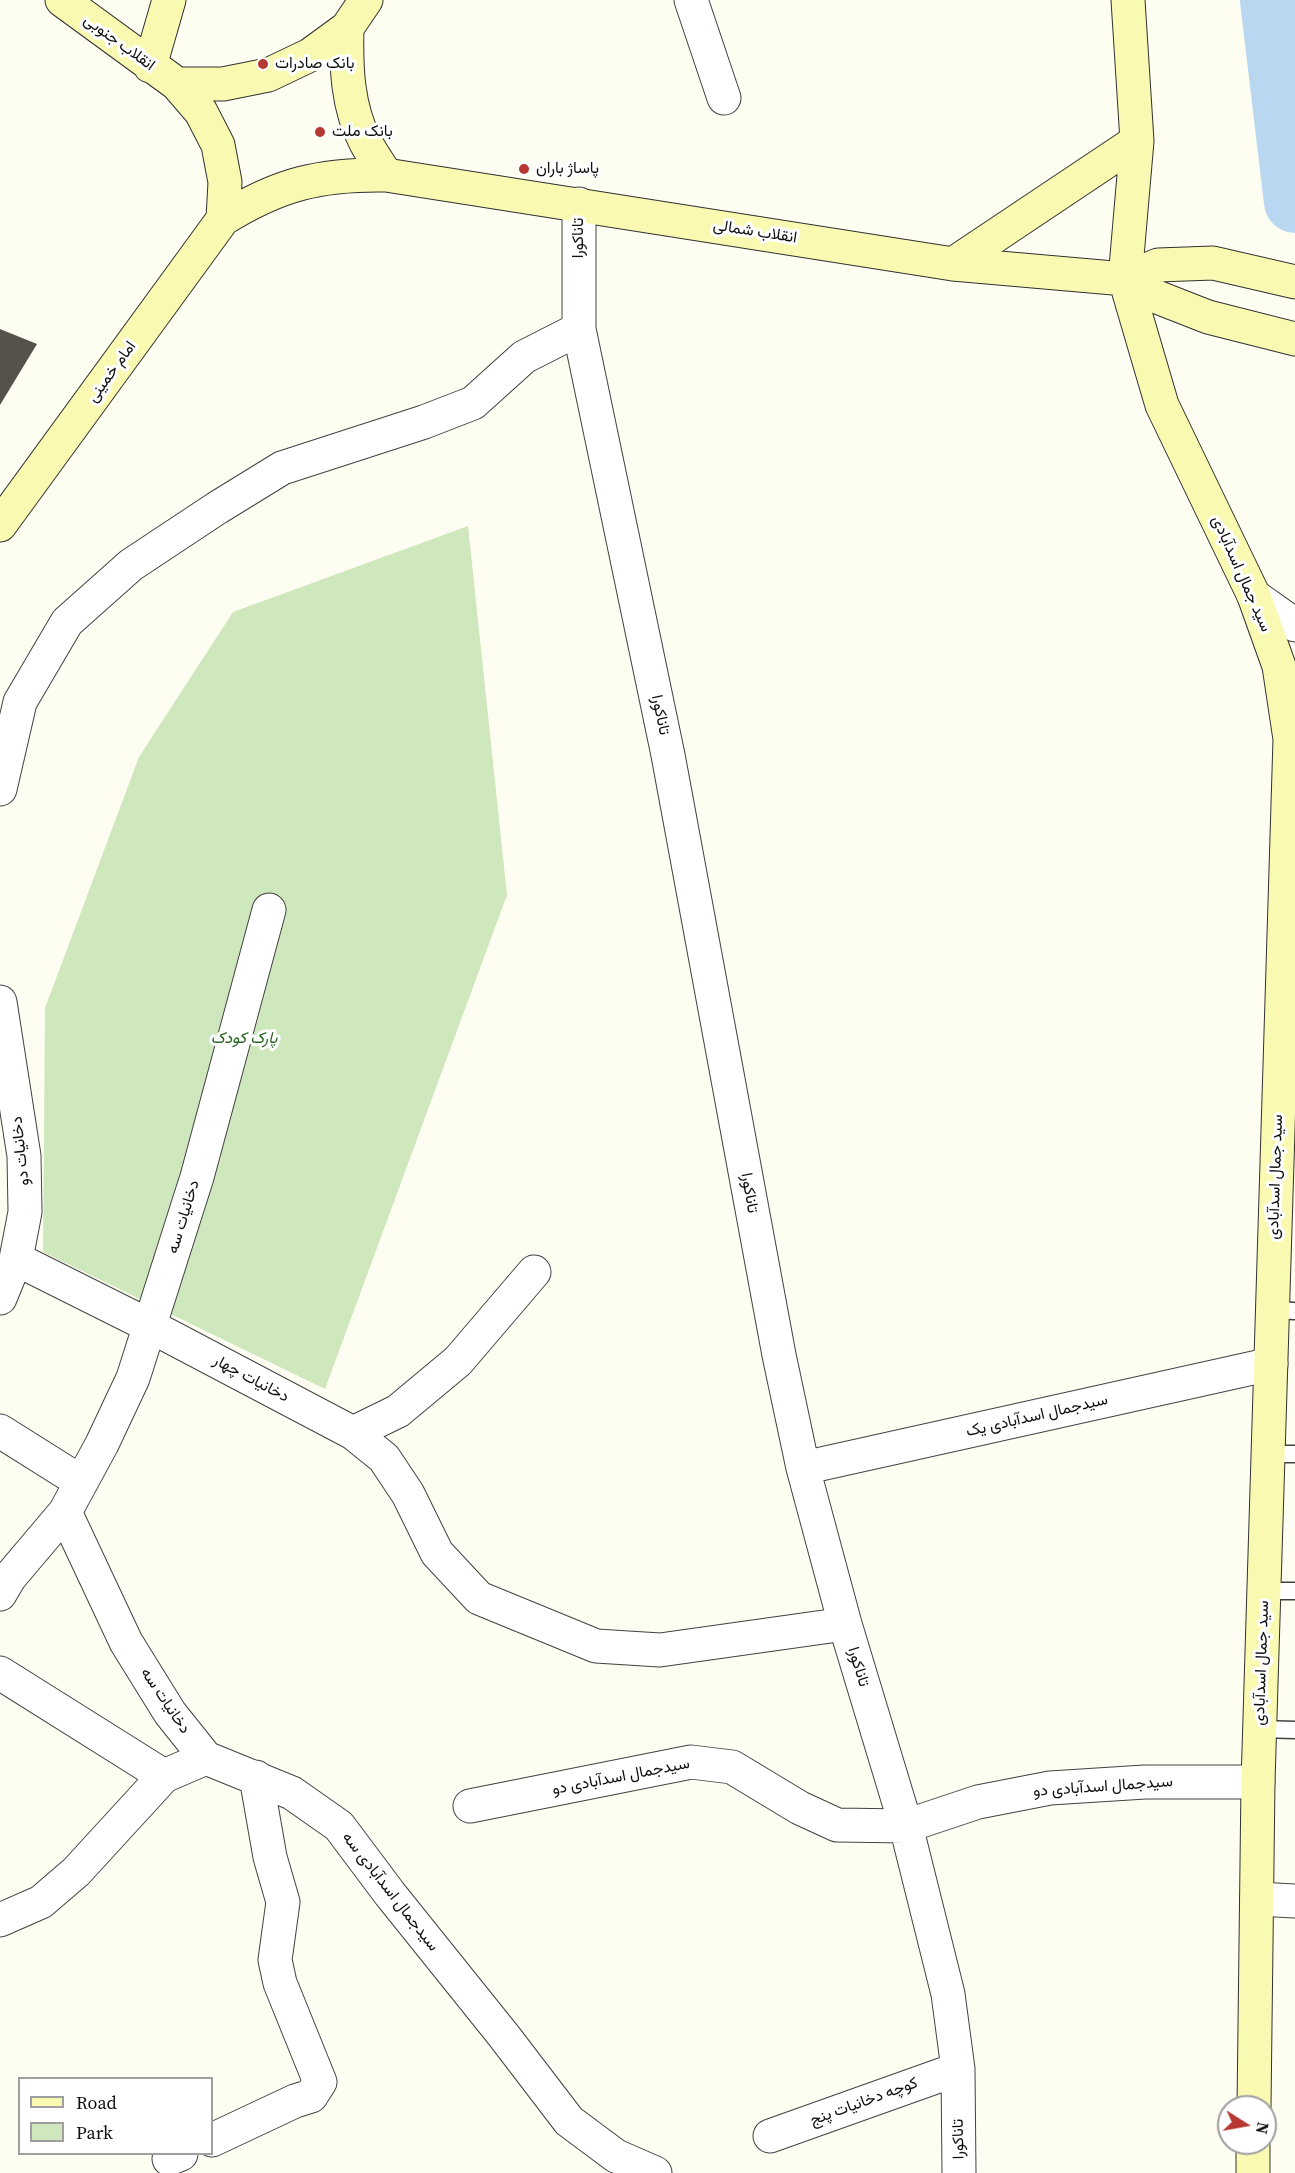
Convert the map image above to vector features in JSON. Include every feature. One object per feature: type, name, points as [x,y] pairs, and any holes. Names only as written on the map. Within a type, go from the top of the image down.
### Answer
[{"type":"main road","name":"انقلاب جنوبی","points":[[62,0],[177,84],[201,112],[218,145],[225,182],[223,219]]},
{"type":"main road","points":[[150,66],[169,0]]},
{"type":"main road","points":[[177,84],[223,84],[268,75],[310,55],[347,28],[366,0]]},
{"type":"main road","points":[[1125,279],[1137,141],[1128,0]]},
{"type":"main road","points":[[347,28],[346,66],[352,105],[365,141],[386,175]]},
{"type":"main road","points":[[953,264],[1137,141]]},
{"type":"main road","name":"انقلاب شمالی","points":[[223,219],[252,201],[284,187],[318,178],[352,174],[386,175],[953,264],[1125,279],[1157,297],[1208,317],[1295,339]]},
{"type":"main road","name":"امام خمینی","points":[[0,525],[223,219]]},
{"type":"main road","name":"انقلاب شمالی","points":[[1125,279],[1158,265],[1213,263],[1295,282]]},
{"type":"main road","name":"سید جمال اسدآبادی","points":[[1125,279],[1162,405],[1254,596],[1279,666],[1290,739],[1284,1310],[1271,1364],[1282,1454],[1279,1591],[1260,1729],[1254,2095]]},
{"type":"main road","points":[[1253,2155],[1253,2173]]},
{"type":"street","points":[[691,0],[724,98]]},
{"type":"street","name":"تاناکورا","points":[[579,204],[579,329],[668,754],[779,1355],[803,1468],[845,1624],[906,1826],[948,1994],[958,2069],[959,2173]]},
{"type":"street","points":[[0,789],[20,702],[43,662],[67,621],[131,565],[282,468],[424,422],[473,403],[524,357],[579,329]]},
{"type":"street","points":[[1254,596],[1295,625]]},
{"type":"street","name":"دخانیات سه","points":[[0,1594],[10,1577],[65,1512],[102,1444],[133,1378],[197,1177],[269,910]]},
{"type":"street","name":"دخانیات دو","points":[[0,1002],[24,1156],[26,1212],[16,1260],[0,1298]]},
{"type":"street","name":"دخانیات چهار","points":[[16,1260],[150,1326],[353,1433],[384,1458],[408,1494],[437,1553],[479,1598],[596,1646],[660,1650],[845,1624]]},
{"type":"street","points":[[353,1433],[398,1411],[458,1360],[534,1272]]},
{"type":"street","name":"سیدجمال اسدآبادی یک","points":[[803,1468],[1271,1364]]},
{"type":"street","points":[[0,1431],[81,1482]]},
{"type":"street","name":"دخانیات سه","points":[[65,1512],[126,1642],[170,1713],[206,1758]]},
{"type":"street","points":[[0,1673],[164,1776]]},
{"type":"street","points":[[0,1920],[41,1902],[67,1880],[164,1776],[206,1758]]},
{"type":"street","name":"سیدجمال اسدآبادی سه","points":[[206,1758],[292,1792],[339,1826],[569,2121],[616,2156],[655,2173]]},
{"type":"street","name":"سیدجمال اسدآبادی دو","points":[[470,1806],[691,1762],[732,1767],[800,1808],[837,1824],[906,1826],[978,1802],[1050,1788],[1145,1782],[1258,1782]]},
{"type":"street","points":[[213,2140],[295,2101],[311,2096],[320,2082],[280,1983],[275,1960],[283,1902],[270,1857],[256,1777]]},
{"type":"street","points":[[1257,1899],[1295,1902]]},
{"type":"street","name":"کوچه دخانیات پنج","points":[[770,2136],[958,2069]]},
{"type":"lane","points":[[1260,1729],[1295,1730]]},
{"type":"green space","points":[[1286,0],[1295,0],[1295,77]]},
{"type":"green space","name":"پارک کودک","points":[[468,526],[507,895],[325,1389],[43,1252],[45,1008],[139,757],[233,612]]},
{"type":"building","points":[[0,329],[37,344],[0,405]]},
{"type":"waterway","points":[[1271,0],[1295,202]]},
{"type":"place","name":"بانک صادرات","points":[[263,64]]},
{"type":"place","name":"بانک ملت","points":[[320,132]]},
{"type":"place","name":"پاساژ باران","points":[[524,169]]}]
